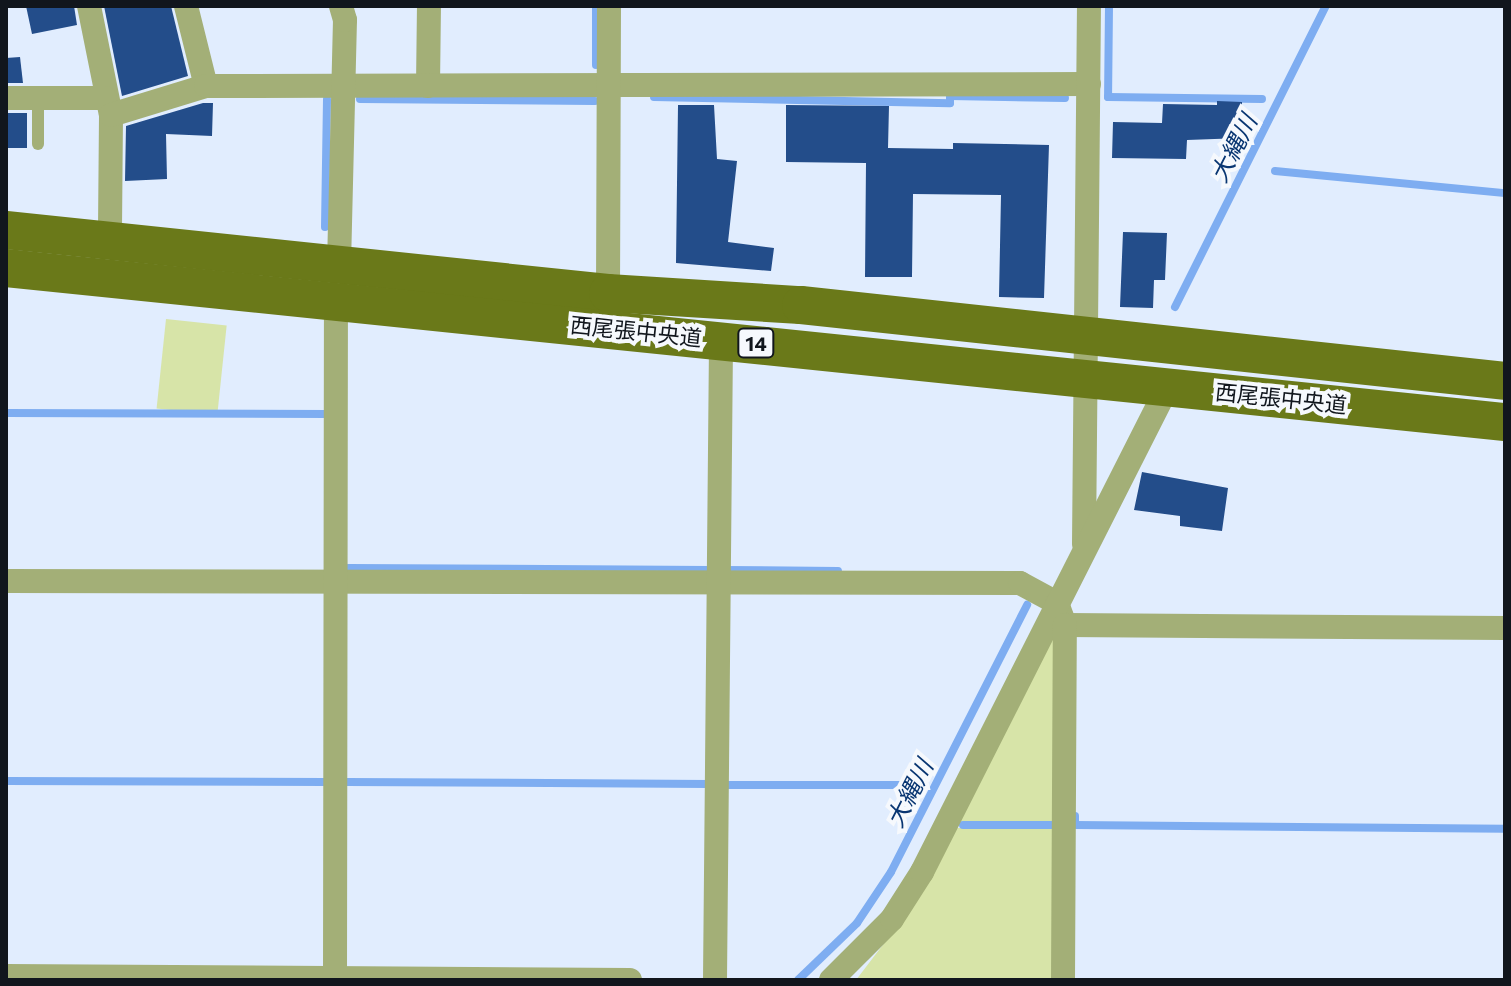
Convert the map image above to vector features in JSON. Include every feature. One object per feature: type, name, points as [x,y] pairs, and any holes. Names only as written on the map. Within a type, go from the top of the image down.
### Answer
[{"type":"main road","name":"西尾張中央道","points":[[6,230],[110,241],[337,282],[721,340],[1505,422]]},
{"type":"main road","name":"西尾張中央道","points":[[6,268],[608,293],[801,305],[1505,381]]},
{"type":"street","points":[[89,6],[108,106],[110,241]]},
{"type":"street","points":[[186,6],[206,86]]},
{"type":"street","points":[[335,979],[337,282],[345,20],[341,6]]},
{"type":"street","points":[[428,86],[429,6]]},
{"type":"street","points":[[608,293],[609,6]]},
{"type":"street","points":[[1084,549],[1089,6]]},
{"type":"street","points":[[6,98],[38,98],[108,106],[206,86],[341,84],[608,88],[1089,84]]},
{"type":"street","points":[[715,980],[721,340]]},
{"type":"street","points":[[831,980],[892,919],[922,872],[1061,614],[1084,549],[1168,386]]},
{"type":"street","points":[[6,581],[1020,583],[1061,614],[1505,628]]},
{"type":"street","points":[[1061,614],[1063,980]]},
{"type":"street","points":[[6,976],[630,980]]},
{"type":"lane","points":[[38,98],[38,144]]},
{"type":"green space","points":[[166,319],[227,325],[217,415],[157,409]]},
{"type":"green space","points":[[1054,634],[1054,823],[956,823]]},
{"type":"green space","points":[[953,828],[1054,828],[1052,980],[856,980],[895,929]]},
{"type":"building","points":[[26,6],[74,6],[77,25],[32,34]]},
{"type":"building","points":[[104,6],[171,6],[188,76],[122,96]]},
{"type":"building","points":[[20,57],[23,83],[6,83],[6,58]]},
{"type":"building","points":[[1217,101],[1242,102],[1242,114],[1250,114],[1242,138],[1187,140],[1186,159],[1112,158],[1113,122],[1162,123],[1163,104],[1217,105]]},
{"type":"building","points":[[203,103],[213,103],[212,136],[166,134],[167,179],[125,181],[126,126]]},
{"type":"building","points":[[678,105],[714,105],[717,159],[737,161],[728,242],[774,248],[771,271],[676,263]]},
{"type":"building","points":[[786,105],[889,106],[888,148],[953,149],[953,143],[1049,145],[1044,298],[999,297],[1001,195],[913,194],[912,277],[865,277],[866,163],[786,162]]},
{"type":"building","points":[[6,113],[27,113],[27,148],[6,148]]},
{"type":"building","points":[[1123,232],[1167,233],[1165,280],[1154,280],[1153,308],[1120,307]]},
{"type":"building","points":[[1142,472],[1228,488],[1222,531],[1180,526],[1180,516],[1134,510]]},
{"type":"waterway","points":[[596,6],[596,65]]},
{"type":"waterway","points":[[1109,6],[1108,97],[1262,99]]},
{"type":"waterway","name":"大縄川","points":[[1175,307],[1326,6]]},
{"type":"waterway","points":[[654,97],[950,103],[950,96],[1065,98]]},
{"type":"waterway","points":[[325,227],[327,99]]},
{"type":"waterway","points":[[360,99],[595,101]]},
{"type":"waterway","points":[[1275,171],[1505,193]]},
{"type":"waterway","points":[[6,413],[328,414]]},
{"type":"waterway","points":[[348,568],[708,570]]},
{"type":"waterway","points":[[723,570],[838,571]]},
{"type":"waterway","name":"大縄川","points":[[798,980],[857,923],[891,872],[1027,605]]},
{"type":"waterway","points":[[6,781],[325,782]]},
{"type":"waterway","points":[[347,782],[709,784]]},
{"type":"waterway","points":[[724,785],[913,785]]},
{"type":"waterway","points":[[1075,816],[1075,825],[1505,829]]},
{"type":"waterway","points":[[963,825],[1055,825]]}]
